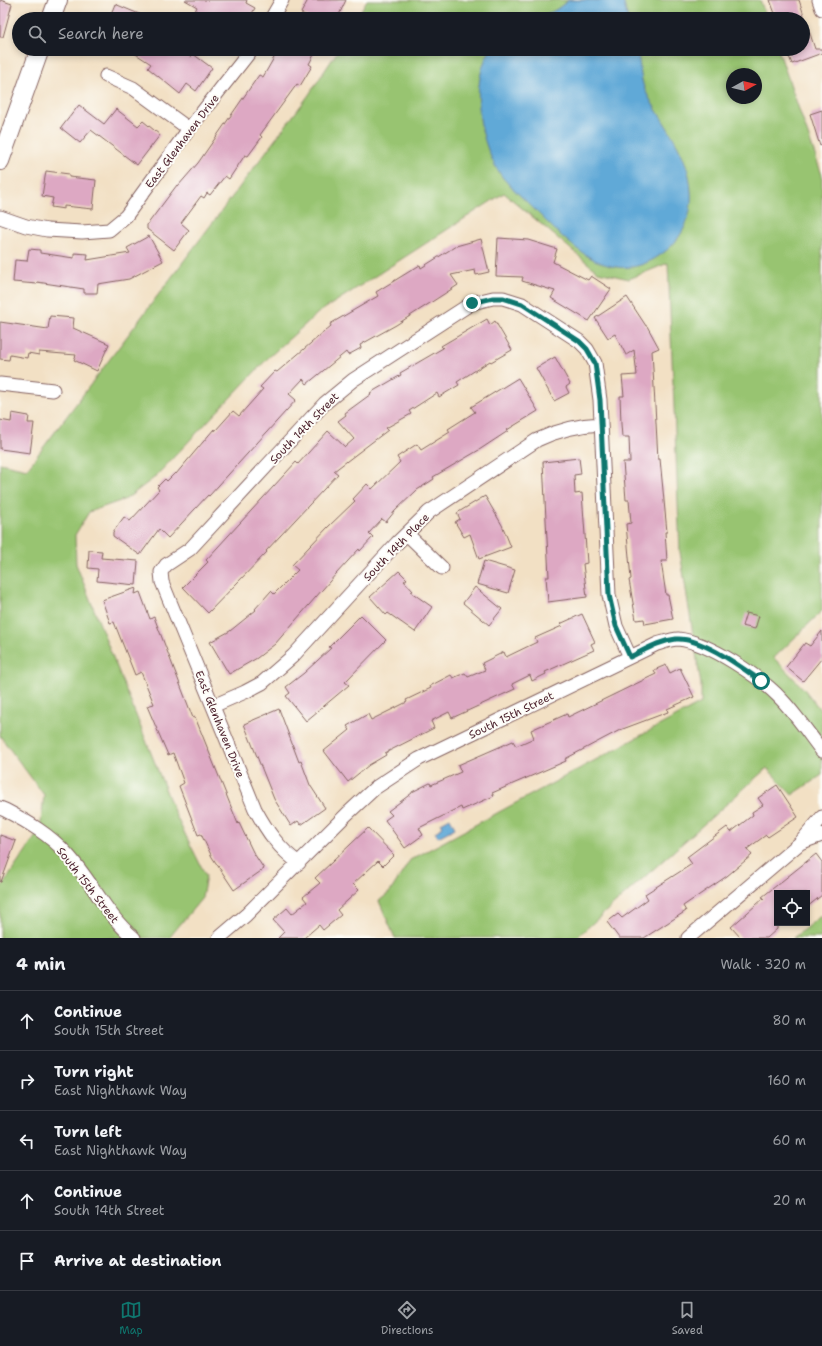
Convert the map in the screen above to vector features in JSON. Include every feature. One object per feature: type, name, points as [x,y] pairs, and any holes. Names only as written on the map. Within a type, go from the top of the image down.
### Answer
[{"type":"street","points":[[54,12],[58,0]]},
{"type":"street","points":[[275,12],[282,0]]},
{"type":"street","points":[[819,0],[822,9]]},
{"type":"street","points":[[0,162],[38,56]]},
{"type":"street","name":"East Glenhaven Drive","points":[[0,217],[26,226],[47,230],[82,232],[109,230],[126,216],[190,129],[247,56]]},
{"type":"street","points":[[106,76],[133,88],[190,129]]},
{"type":"street","name":"South 14th Street","points":[[161,572],[166,565],[190,549],[325,403],[353,380],[472,303],[493,298],[512,300],[543,317],[579,341],[587,349],[595,363],[598,380],[601,424]]},
{"type":"street","points":[[0,384],[53,390]]},
{"type":"street","points":[[601,424],[609,595],[616,626],[630,657]]},
{"type":"street","name":"South 14th Place","points":[[213,706],[262,683],[282,666],[429,512],[537,440],[556,431],[572,426],[601,424]]},
{"type":"street","points":[[407,534],[442,568]]},
{"type":"street","name":"East Glenhaven Drive","points":[[161,572],[162,582],[255,809],[266,830],[288,855],[300,863]]},
{"type":"street","name":"South 15th Street","points":[[219,938],[246,915],[300,863],[347,814],[376,788],[419,759],[658,644],[677,639],[692,642],[709,649],[749,673],[782,700],[822,751]]},
{"type":"street","name":"South 15th Street","points":[[0,808],[40,830],[68,855],[119,925],[134,938]]},
{"type":"street","points":[[688,938],[800,843],[822,817]]},
{"type":"street","points":[[800,843],[822,836]]},
{"type":"green space","points":[[367,0],[760,0],[764,12],[360,12]]},
{"type":"green space","points":[[334,56],[780,56],[822,175],[822,611],[774,658],[804,689],[822,712],[822,775],[792,795],[767,768],[576,938],[395,938],[379,901],[390,892],[410,860],[701,703],[701,685],[680,552],[668,263],[629,279],[598,272],[504,193],[318,313],[269,357],[154,478],[126,499],[89,512],[75,535],[76,564],[176,816],[206,876],[202,898],[169,938],[0,938],[0,889],[40,830],[44,795],[0,736],[0,463],[27,469],[308,96]]},
{"type":"green space","points":[[822,915],[822,938],[793,938],[810,926]]},
{"type":"water","points":[[569,0],[623,0],[626,12],[552,12]]},
{"type":"water","points":[[488,56],[638,56],[645,90],[674,138],[685,163],[689,177],[691,199],[689,216],[683,231],[673,244],[649,262],[631,267],[615,267],[599,262],[569,242],[512,188],[503,178],[495,165],[483,132],[479,114],[478,96],[484,63]]},
{"type":"water","points":[[450,818],[455,828],[438,837],[435,832],[443,827],[441,823]]},
{"type":"building","points":[[0,0],[12,4],[3,37],[0,37]]},
{"type":"building","points":[[185,0],[247,0],[246,3],[255,8],[253,12],[194,12],[197,7]]},
{"type":"building","points":[[308,0],[346,0],[340,12],[302,12]]},
{"type":"building","points":[[770,0],[799,0],[803,12],[774,12]]},
{"type":"building","points":[[115,4],[134,12],[112,12]]},
{"type":"building","points":[[810,34],[815,49],[822,49],[822,53],[792,64],[789,56],[810,56]]},
{"type":"building","points":[[139,56],[196,56],[212,68],[196,91],[187,84],[180,94],[148,68],[151,64]]},
{"type":"building","points":[[275,56],[313,56],[309,64],[312,66],[300,86],[297,84],[260,135],[262,137],[248,156],[245,155],[229,179],[225,176],[210,195],[207,193],[204,198],[201,196],[181,223],[189,230],[174,250],[147,229],[147,225],[177,185],[178,186],[198,163],[259,75],[263,77]]},
{"type":"building","points":[[79,105],[104,124],[116,109],[138,126],[143,121],[160,135],[137,165],[91,130],[80,143],[61,128]]},
{"type":"building","points":[[822,110],[822,145],[820,146],[810,114]]},
{"type":"building","points":[[46,171],[69,174],[69,177],[96,180],[93,209],[64,206],[64,209],[51,207],[53,198],[42,196]]},
{"type":"building","points":[[149,236],[163,261],[129,279],[98,284],[97,293],[84,293],[84,289],[37,282],[37,284],[13,282],[15,260],[27,261],[29,249],[40,250],[40,253],[74,258],[74,253],[88,254],[87,260],[130,253],[127,248]]},
{"type":"building","points":[[498,238],[528,240],[557,249],[553,262],[588,280],[591,276],[611,289],[589,321],[551,298],[555,291],[522,281],[523,277],[496,276]]},
{"type":"building","points":[[481,239],[489,272],[476,275],[475,270],[451,275],[458,285],[396,325],[360,345],[361,348],[348,355],[346,352],[307,384],[303,379],[289,394],[296,400],[209,496],[208,495],[168,538],[159,529],[140,555],[113,536],[113,532],[124,517],[130,521],[159,490],[157,487],[165,479],[167,481],[175,473],[176,474],[214,429],[215,431],[233,411],[239,416],[263,389],[260,387],[275,371],[277,372],[331,326],[330,324],[378,296],[376,292],[420,265],[421,268],[456,246]]},
{"type":"building","points":[[627,297],[647,326],[659,348],[652,351],[658,459],[660,459],[667,532],[665,532],[667,561],[661,561],[666,595],[668,595],[673,619],[645,624],[644,619],[636,620],[629,580],[631,579],[626,524],[631,523],[629,500],[626,500],[623,462],[630,462],[629,437],[622,437],[621,424],[620,396],[624,396],[622,376],[637,375],[634,350],[626,355],[615,334],[608,338],[595,318]]},
{"type":"building","points":[[50,316],[74,318],[73,328],[109,344],[97,371],[74,360],[76,355],[39,352],[39,355],[28,353],[27,358],[10,355],[9,360],[0,359],[0,322],[48,329]]},
{"type":"building","points":[[487,319],[490,325],[495,321],[512,350],[491,362],[490,361],[457,382],[459,385],[439,397],[437,393],[409,411],[411,414],[386,428],[388,430],[334,471],[338,474],[266,551],[267,552],[208,613],[183,587],[208,562],[206,560],[296,462],[298,464],[328,431],[345,447],[354,439],[338,421],[346,415],[345,413],[371,394],[370,393],[401,375],[400,373],[443,348],[441,346]]},
{"type":"building","points":[[555,357],[570,384],[566,387],[569,393],[554,401],[536,368]]},
{"type":"building","points":[[518,378],[538,411],[507,430],[508,431],[479,450],[433,477],[434,479],[417,490],[386,522],[382,519],[369,533],[373,537],[360,551],[359,549],[336,574],[275,644],[257,658],[229,674],[210,642],[230,631],[256,610],[255,609],[271,591],[274,594],[298,570],[292,565],[355,501],[353,499],[367,484],[372,489],[400,462],[397,457],[417,444],[421,450],[450,432],[448,429],[475,412],[471,407]]},
{"type":"building","points":[[12,413],[29,416],[28,423],[34,423],[30,453],[0,449],[0,420],[11,422]]},
{"type":"building","points":[[579,458],[581,474],[574,475],[575,494],[582,493],[587,563],[583,564],[587,597],[548,602],[546,577],[549,577],[543,462]]},
{"type":"building","points":[[485,496],[502,525],[511,547],[479,559],[470,534],[464,537],[455,522],[460,519],[457,513]]},
{"type":"building","points":[[89,550],[102,551],[101,558],[138,561],[136,585],[97,581],[98,569],[88,568]]},
{"type":"building","points":[[484,561],[515,570],[508,593],[477,584]]},
{"type":"building","points":[[399,571],[407,579],[404,581],[413,591],[411,592],[432,607],[415,632],[388,613],[386,615],[370,597]]},
{"type":"building","points":[[475,587],[502,609],[489,625],[463,603]]},
{"type":"building","points":[[136,588],[135,594],[140,592],[150,619],[154,617],[193,718],[195,717],[238,824],[239,823],[253,852],[264,869],[234,890],[212,857],[201,834],[198,835],[179,786],[184,783],[173,753],[168,755],[147,706],[154,704],[141,672],[135,675],[114,622],[110,623],[102,600]]},
{"type":"building","points":[[746,613],[759,616],[755,629],[742,626]]},
{"type":"building","points":[[582,614],[595,642],[591,644],[594,650],[545,672],[546,674],[532,681],[530,675],[512,684],[515,689],[452,718],[449,712],[431,721],[434,728],[385,753],[386,755],[369,765],[348,782],[324,751],[350,730],[347,726],[368,714],[371,720],[407,702],[406,700],[431,688],[430,686],[451,675],[453,678],[465,673],[468,677],[485,670],[482,663],[504,652],[506,657],[537,642],[535,638],[562,626],[560,624]]},
{"type":"building","points":[[361,615],[386,640],[345,682],[349,685],[306,721],[286,696],[290,693],[286,687],[304,673],[331,648],[329,647]]},
{"type":"building","points":[[822,631],[822,658],[803,681],[786,667],[805,643],[810,646]]},
{"type":"building","points":[[666,665],[670,673],[680,668],[694,697],[667,709],[668,712],[620,730],[565,759],[566,761],[492,793],[494,796],[462,810],[461,807],[419,828],[423,835],[405,848],[385,820],[392,815],[388,811],[412,792],[430,783],[431,785],[461,772],[458,765],[513,741],[516,746],[534,738],[531,730],[567,714],[568,717],[656,674],[654,670]]},
{"type":"building","points":[[279,709],[299,762],[301,761],[310,785],[325,808],[301,825],[298,821],[291,826],[274,799],[244,724]]},
{"type":"building","points":[[777,785],[798,817],[768,837],[766,835],[747,849],[752,855],[727,876],[683,906],[686,911],[644,938],[619,938],[607,922],[618,914],[622,918],[648,899],[645,894],[692,864],[687,857],[727,827],[731,832],[753,815],[752,812],[763,805],[758,798]]},
{"type":"building","points":[[368,828],[394,855],[383,866],[378,861],[353,884],[359,890],[337,910],[341,915],[323,930],[319,925],[304,938],[278,938],[284,932],[273,920],[287,908],[292,914],[307,902],[303,897],[320,883],[315,878]]},
{"type":"building","points":[[0,835],[16,841],[1,882],[0,882]]},
{"type":"building","points":[[816,854],[822,862],[822,895],[810,905],[810,890],[774,890],[774,926],[777,926],[777,929],[767,938],[741,938],[731,927],[764,898],[762,897]]},
{"type":"route","points":[[472,303],[493,298],[503,298],[522,304],[579,341],[587,349],[595,363],[600,400],[609,595],[616,626],[630,657],[658,644],[677,639],[692,642],[722,655],[761,681]]}]
